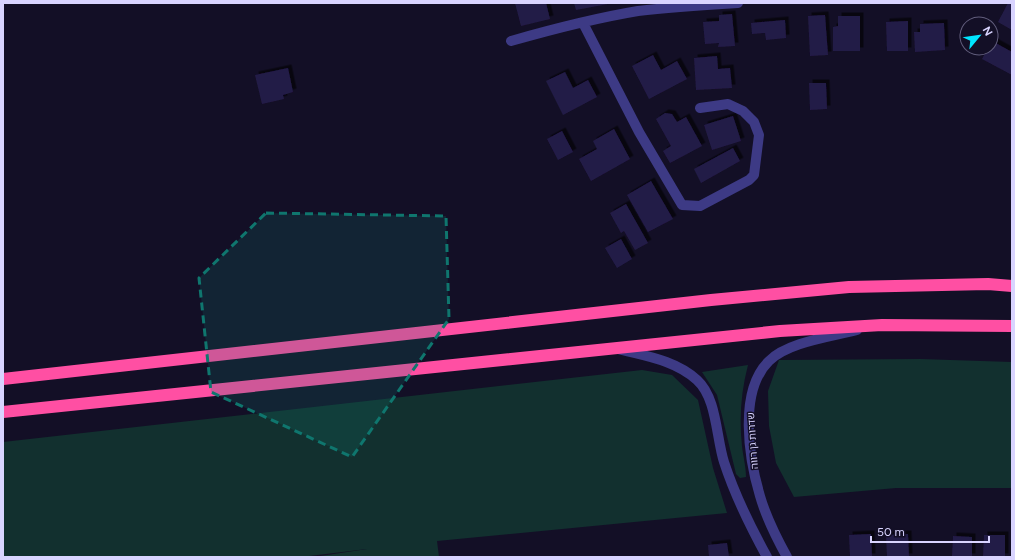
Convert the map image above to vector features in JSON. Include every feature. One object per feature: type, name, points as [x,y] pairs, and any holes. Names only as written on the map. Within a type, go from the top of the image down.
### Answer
[{"type":"highway","points":[[3,379],[712,300],[849,287],[1012,286]]},
{"type":"highway","points":[[3,412],[780,331],[872,326],[1012,326]]},
{"type":"street","points":[[511,41],[554,29],[637,12],[738,3]]},
{"type":"street","points":[[583,23],[639,132],[682,205],[700,206],[749,180],[754,175],[759,136],[754,122],[742,111],[728,104],[700,108]]},
{"type":"street","name":"שדרות גן רווה","points":[[787,557],[766,514],[760,496],[752,461],[749,421],[751,398],[757,379],[769,361],[784,351],[872,326]]},
{"type":"street","points":[[614,348],[676,366],[687,372],[704,387],[710,398],[724,462],[740,506],[767,557]]},
{"type":"highlighted area","points":[[266,213],[446,216],[449,319],[352,457],[211,392],[199,278]]},
{"type":"green space","points":[[920,359],[1012,362],[1012,488],[896,488],[794,497],[776,463],[769,426],[768,391],[779,360]]},
{"type":"green space","points":[[748,365],[742,395],[741,415],[742,450],[746,477],[740,478],[736,474],[717,395],[702,372]]},
{"type":"green space","points":[[642,370],[672,375],[698,400],[713,468],[727,513],[437,541],[439,557],[314,557],[367,549],[301,557],[3,557],[3,442]]},
{"type":"building","points":[[515,3],[546,3],[550,19],[521,26]]},
{"type":"building","points":[[574,3],[608,3],[608,4],[576,10]]},
{"type":"building","points":[[1008,3],[1012,3],[1012,30],[999,23]]},
{"type":"building","points":[[732,14],[735,46],[718,47],[719,43],[705,44],[703,22],[719,21],[719,15]]},
{"type":"building","points":[[825,15],[828,55],[810,56],[808,16]]},
{"type":"building","points":[[838,16],[860,16],[860,51],[833,51],[833,27],[838,26]]},
{"type":"building","points":[[785,20],[786,38],[766,40],[765,33],[752,34],[751,23]]},
{"type":"building","points":[[908,21],[908,51],[887,51],[886,22]]},
{"type":"building","points":[[944,23],[945,50],[915,52],[914,32],[920,32],[920,24]]},
{"type":"building","points":[[999,45],[1012,52],[1012,75],[982,59],[984,56],[999,56]]},
{"type":"building","points":[[653,55],[661,70],[677,61],[687,79],[649,99],[632,66]]},
{"type":"building","points":[[717,56],[718,69],[730,68],[732,88],[696,90],[694,58]]},
{"type":"building","points":[[288,68],[293,92],[283,95],[284,99],[262,104],[255,75]]},
{"type":"building","points":[[565,72],[573,88],[588,80],[597,97],[563,115],[546,81]]},
{"type":"building","points":[[809,83],[826,83],[827,109],[810,110]]},
{"type":"building","points":[[665,113],[672,114],[677,122],[686,117],[702,146],[670,163],[663,151],[671,146],[656,119]]},
{"type":"building","points":[[733,116],[741,141],[712,150],[704,125]]},
{"type":"building","points":[[614,129],[630,159],[591,181],[579,159],[597,149],[593,141]]},
{"type":"building","points":[[562,131],[573,152],[558,160],[547,139]]},
{"type":"building","points":[[733,148],[740,161],[701,183],[694,169]]},
{"type":"building","points":[[651,181],[673,219],[648,232],[627,195]]},
{"type":"building","points":[[626,204],[648,243],[635,250],[624,231],[621,233],[610,213]]},
{"type":"building","points":[[621,239],[632,259],[617,268],[605,248]]},
{"type":"building","points":[[871,534],[872,557],[850,557],[849,535]]},
{"type":"building","points":[[908,534],[909,557],[887,557],[886,535]]},
{"type":"building","points":[[984,535],[1005,535],[1005,557],[983,557]]},
{"type":"building","points":[[953,536],[972,537],[972,557],[952,557]]},
{"type":"building","points":[[727,543],[729,557],[709,557],[708,545]]}]
